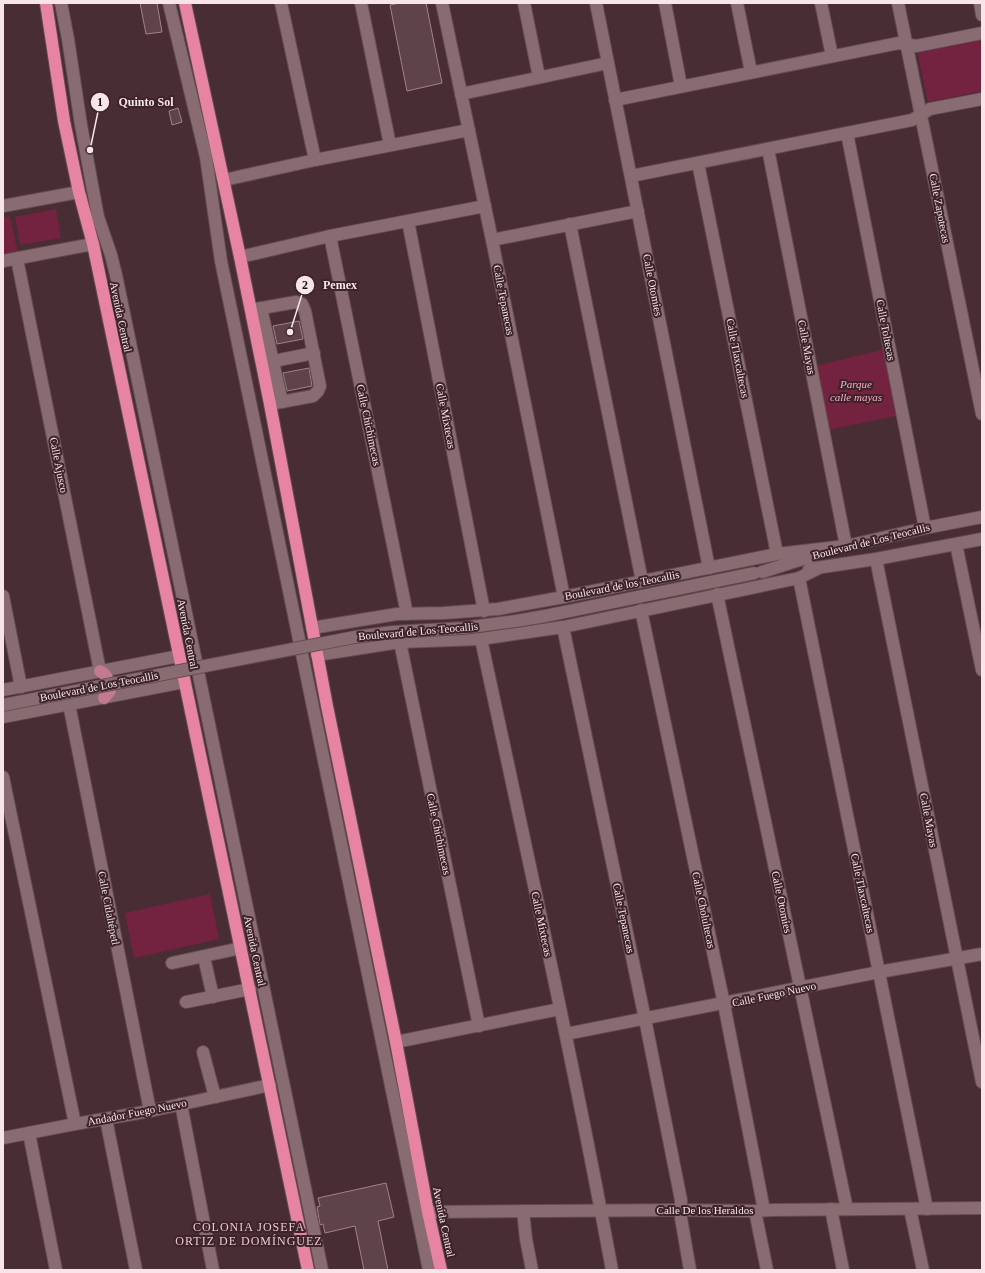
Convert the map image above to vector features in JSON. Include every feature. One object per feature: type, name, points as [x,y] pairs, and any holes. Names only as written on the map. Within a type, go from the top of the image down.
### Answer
[{"type":"highway","name":"Avenida Central","points":[[46,3],[64,121],[79,192],[93,244],[308,1270]]},
{"type":"highway","name":"Avenida Central","points":[[185,3],[240,257],[256,309],[276,403],[312,628],[396,1042],[428,1212],[441,1270]]},
{"type":"main road","points":[[100,671],[105,673],[107,677],[110,691],[104,698]]},
{"type":"street","points":[[61,3],[98,217],[116,275],[322,1270]]},
{"type":"street","points":[[169,3],[206,157],[221,261],[429,1270]]},
{"type":"street","points":[[281,3],[315,160]]},
{"type":"street","points":[[361,3],[390,145]]},
{"type":"street","name":"Calle Tepanecas","points":[[442,3],[492,240],[564,597]]},
{"type":"street","points":[[524,3],[539,77]]},
{"type":"street","name":"Calle Otomies","points":[[596,3],[709,568]]},
{"type":"street","points":[[665,3],[681,86]]},
{"type":"street","points":[[737,3],[751,72]]},
{"type":"street","points":[[821,3],[832,56]]},
{"type":"street","name":"Calle Zapotecas","points":[[898,3],[982,414]]},
{"type":"street","points":[[980,3],[982,15]]},
{"type":"street","points":[[615,100],[899,43],[916,46],[982,33]]},
{"type":"street","points":[[461,94],[608,63]]},
{"type":"street","points":[[631,176],[912,120],[930,109],[982,99]]},
{"type":"street","points":[[224,180],[315,160],[468,130]]},
{"type":"street","name":"Calle Toltecas","points":[[847,133],[925,528]]},
{"type":"street","name":"Calle Mayas","points":[[768,149],[846,546]]},
{"type":"street","name":"Calle Tlaxcaltecas","points":[[698,163],[777,554]]},
{"type":"street","points":[[4,203],[79,192]]},
{"type":"street","points":[[240,257],[330,236],[485,206]]},
{"type":"street","points":[[492,240],[638,211]]},
{"type":"street","name":"Calle Mixtecas","points":[[408,221],[484,611]]},
{"type":"street","points":[[570,224],[642,581]]},
{"type":"street","name":"Calle Chichimecas","points":[[330,236],[402,614]]},
{"type":"street","points":[[3,262],[93,244]]},
{"type":"street","name":"Calle Ajusco","points":[[17,259],[100,671]]},
{"type":"street","points":[[256,309],[296,302],[302,304],[305,311],[314,353],[320,386],[318,392],[313,396],[276,403]]},
{"type":"street","points":[[267,363],[314,353]]},
{"type":"street","name":"Boulevard de Los Teocallis","points":[[3,705],[355,636],[463,628],[545,616],[758,572],[846,546],[982,517]]},
{"type":"street","name":"Boulevard de Los Teocallis","points":[[758,572],[817,569],[982,539]]},
{"type":"street","points":[[956,544],[982,670]]},
{"type":"street","name":"Boulevard de los Teocallis","points":[[312,628],[402,614],[484,611],[564,597],[777,554],[846,546]]},
{"type":"street","name":"Calle Mayas","points":[[876,559],[982,1082]]},
{"type":"street","name":"Boulevard de los Teocallis","points":[[318,655],[397,643],[481,639],[563,627],[798,578],[817,569]]},
{"type":"street","name":"Calle Tlaxcaltecas","points":[[798,578],[880,972],[927,1209]]},
{"type":"street","name":"Calle Otomies","points":[[718,594],[847,1209]]},
{"type":"street","points":[[3,596],[21,686]]},
{"type":"street","name":"Calle Cholultecas","points":[[641,610],[724,1004],[759,1211],[767,1270]]},
{"type":"street","name":"Boulevard de los Teocallis","points":[[397,643],[387,634],[386,628],[389,620],[402,614]]},
{"type":"street","name":"Calle Tepanecas","points":[[563,627],[646,1019],[681,1200],[681,1218],[690,1270]]},
{"type":"street","name":"Calle Mixtecas","points":[[481,639],[566,1034],[612,1270]]},
{"type":"street","name":"Calle Chichimecas","points":[[397,643],[479,1026]]},
{"type":"street","name":"Boulevard de Los Teocallis","points":[[3,690],[179,656]]},
{"type":"street","name":"Boulevard de Los Teocallis","points":[[3,717],[184,682]]},
{"type":"street","name":"Calle Citlaltépetl","points":[[69,704],[150,1111]]},
{"type":"street","points":[[3,777],[75,1124]]},
{"type":"street","points":[[172,963],[241,948]]},
{"type":"street","name":"Calle Fuego Nuevo","points":[[566,1034],[880,972],[982,954]]},
{"type":"street","points":[[204,957],[213,997]]},
{"type":"street","points":[[186,1002],[250,989]]},
{"type":"street","points":[[396,1042],[560,1009]]},
{"type":"street","points":[[203,1052],[215,1097]]},
{"type":"street","name":"Andador Fuego Nuevo","points":[[3,1138],[150,1111],[270,1085]]},
{"type":"street","points":[[181,1104],[213,1270]]},
{"type":"street","points":[[106,1119],[136,1270]]},
{"type":"street","points":[[29,1133],[56,1270]]},
{"type":"street","name":"Calle De los Heraldos","points":[[428,1212],[601,1210],[759,1211],[982,1208]]},
{"type":"street","points":[[831,1209],[843,1270]]},
{"type":"street","points":[[910,1209],[923,1270]]},
{"type":"street","points":[[523,1211],[532,1270]]},
{"type":"green space","points":[[982,36],[982,91],[928,102],[917,50]]},
{"type":"green space","points":[[56,209],[61,238],[20,245],[15,217]]},
{"type":"green space","points":[[10,216],[18,254],[3,257],[3,218]]},
{"type":"green space","name":"Parque calle mayas","points":[[885,349],[901,415],[828,430],[815,366]]},
{"type":"green space","points":[[210,894],[219,939],[134,958],[125,913]]},
{"type":"building","points":[[140,3],[157,3],[162,32],[146,34]]},
{"type":"building","points":[[400,3],[426,3],[442,83],[407,91],[390,5]]},
{"type":"building","points":[[178,108],[182,122],[172,125],[169,111]]},
{"type":"building","points":[[299,321],[303,339],[277,344],[273,326]]},
{"type":"building","points":[[309,368],[312,386],[287,391],[283,373]]},
{"type":"building","points":[[386,1183],[394,1217],[378,1221],[388,1270],[364,1270],[355,1226],[325,1233],[323,1224],[320,1225],[317,1207],[320,1206],[318,1198]]},
{"type":"place","name":"Quinto Sol","points":[[90,150]]},
{"type":"place","name":"Pemex","points":[[290,332]]},
{"type":"district","name":"COLONIA JOSEFA ORTIZ DE DOMÍNGUEZ","points":[[249,1234]]}]
